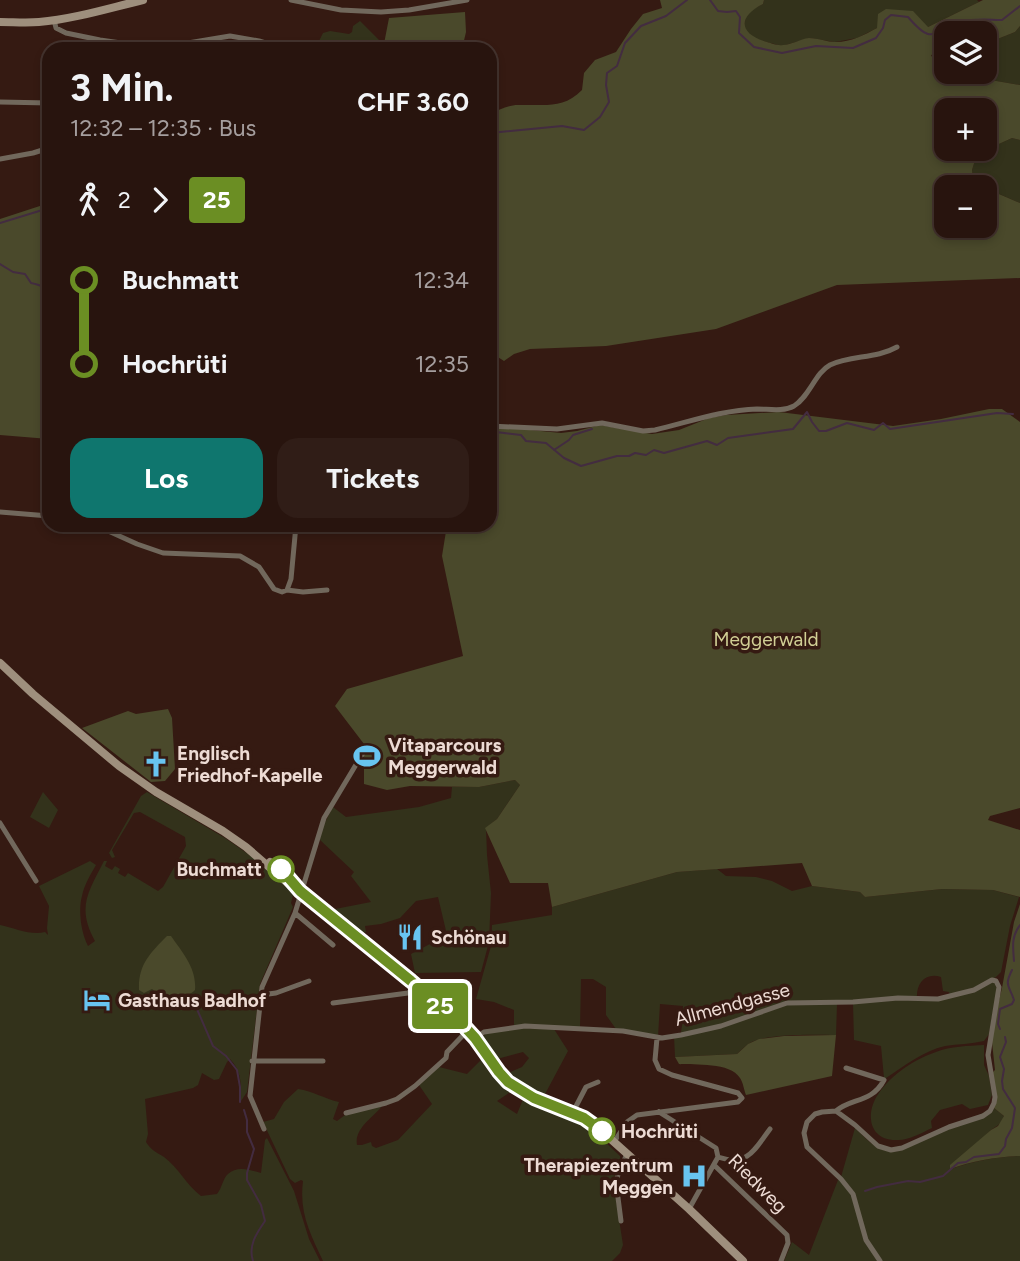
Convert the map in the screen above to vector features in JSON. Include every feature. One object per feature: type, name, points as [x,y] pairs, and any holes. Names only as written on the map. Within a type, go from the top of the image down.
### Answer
[{"type":"street","points":[[0,22],[54,20],[143,0]]},
{"type":"street","points":[[291,0],[341,10],[381,12],[467,0]]},
{"type":"street","points":[[54,20],[56,28],[66,33],[114,42]]},
{"type":"street","points":[[194,42],[230,36],[265,42]]},
{"type":"street","points":[[0,102],[42,103]]},
{"type":"street","points":[[0,159],[42,150]]},
{"type":"street","points":[[497,426],[557,429],[602,423],[643,431],[736,410],[785,409],[795,405],[806,395],[826,367],[838,362],[887,353],[897,347]]},
{"type":"street","points":[[0,512],[42,515]]},
{"type":"street","points":[[110,532],[158,551],[240,556],[259,567],[274,589],[282,592],[327,590]]},
{"type":"street","points":[[287,590],[291,579],[295,532]]},
{"type":"street","points":[[0,663],[126,771],[255,854],[291,886],[416,985],[468,1030],[499,1072],[515,1087],[534,1098],[590,1121],[690,1209],[743,1261]]},
{"type":"street","points":[[264,1129],[250,1096],[265,979],[295,913],[324,818],[366,748]]},
{"type":"street","points":[[0,822],[36,881]]},
{"type":"street","points":[[295,913],[333,945]]},
{"type":"street","points":[[261,995],[276,993],[309,981]]},
{"type":"street","name":"Allmendgasse","points":[[475,1038],[484,1032],[525,1026],[623,1031],[657,1038],[722,1026],[787,1003],[938,999],[996,981],[999,987],[988,1055],[995,1097],[990,1111],[902,1148],[891,1150],[878,1146],[836,1111]]},
{"type":"street","points":[[333,1003],[408,993],[416,985]]},
{"type":"street","points":[[346,1113],[397,1099],[446,1058],[447,1052],[468,1030]]},
{"type":"street","points":[[614,1142],[630,1119],[637,1115],[738,1102],[742,1098],[738,1093],[659,1069],[655,1060],[657,1038]]},
{"type":"street","points":[[253,1062],[323,1060]]},
{"type":"street","points":[[846,1068],[884,1080],[883,1084],[865,1099],[836,1111],[815,1114],[807,1122],[804,1133],[807,1147],[853,1194],[866,1240],[880,1261]]},
{"type":"street","points":[[573,1112],[586,1087],[598,1082]]},
{"type":"street","name":"Riedweg","points":[[659,1112],[716,1148],[718,1157],[714,1164],[787,1235],[788,1243],[781,1261]]},
{"type":"street","points":[[718,1157],[742,1160],[751,1156],[771,1129]]},
{"type":"street","points":[[621,1221],[616,1182],[627,1154]]},
{"type":"street","points":[[690,1209],[714,1164]]},
{"type":"shaded area","points":[[764,0],[979,2],[940,21],[934,21],[934,24],[928,27],[877,28],[857,38],[835,42],[810,38],[782,46],[755,39],[744,26],[751,10],[763,4]]},
{"type":"shaded area","points":[[360,21],[381,42],[319,42],[323,33],[330,31],[349,34],[353,26]]},
{"type":"shaded area","points":[[1020,26],[1020,85],[997,81],[997,39],[1015,32]]},
{"type":"shaded area","points":[[1012,138],[1020,140],[1020,203],[997,193],[997,175],[973,175],[975,161],[997,161],[997,145]]},
{"type":"shaded area","points":[[515,780],[520,785],[497,819],[486,828],[491,893],[489,942],[481,972],[415,973],[411,954],[447,935],[438,897],[416,901],[400,918],[365,926],[366,932],[361,933],[330,910],[371,902],[351,876],[354,872],[319,839],[333,807],[346,817],[419,807],[451,798],[452,787],[479,787]]},
{"type":"shaded area","points":[[43,792],[58,810],[49,828],[30,817]]},
{"type":"shaded area","points":[[147,792],[251,856],[290,890],[293,907],[260,984],[247,1092],[241,1101],[239,1073],[230,1059],[219,1079],[214,1080],[202,1073],[198,1085],[193,1088],[145,1099],[148,1134],[146,1142],[169,1161],[201,1196],[217,1194],[226,1176],[232,1171],[244,1169],[261,1173],[267,1138],[294,1191],[309,1239],[320,1261],[0,1261],[0,925],[29,932],[45,932],[48,935],[49,906],[39,886],[90,861],[96,865],[84,888],[80,908],[82,928],[88,946],[95,941],[86,918],[87,900],[104,861],[107,861],[105,866],[112,870],[115,866],[120,869],[118,873],[125,877],[128,873],[158,891],[163,887],[186,846],[185,837],[140,812],[134,813],[112,850],[115,857],[112,858],[109,853],[141,796]]},
{"type":"shaded area","points":[[717,869],[726,876],[756,877],[792,891],[812,886],[860,892],[865,897],[942,889],[993,890],[1019,897],[1001,972],[996,977],[979,986],[950,995],[949,992],[943,991],[941,977],[927,977],[920,983],[917,998],[837,1004],[836,1035],[768,1038],[750,1043],[737,1054],[675,1057],[674,1036],[681,1035],[683,1006],[660,1004],[658,1037],[616,1029],[606,1015],[606,987],[593,979],[581,979],[580,1028],[514,1025],[514,1010],[494,1002],[476,999],[491,946],[492,925],[552,915],[552,907],[677,872]]},
{"type":"shaded area","points":[[995,982],[997,989],[989,1034],[984,1041],[937,1048],[884,1078],[881,1046],[854,1040],[853,1003],[895,999],[935,1001]]},
{"type":"shaded area","points":[[520,1028],[554,1029],[568,1051],[544,1096],[521,1085],[508,1073],[522,1067],[529,1058],[523,1052],[497,1059],[482,1037],[487,1033]]},
{"type":"shaded area","points":[[984,1045],[984,1065],[992,1095],[988,1105],[970,1109],[962,1104],[940,1110],[931,1121],[932,1128],[905,1139],[887,1139],[875,1130],[871,1116],[875,1100],[884,1086],[904,1068],[942,1050]]},
{"type":"shaded area","points":[[485,1056],[482,1062],[492,1076],[496,1074],[512,1091],[497,1101],[517,1114],[524,1097],[574,1117],[588,1126],[620,1156],[621,1165],[615,1193],[623,1245],[620,1253],[612,1261],[323,1261],[304,1213],[303,1181],[295,1183],[290,1179],[263,1122],[274,1119],[284,1102],[298,1089],[339,1102],[333,1119],[337,1121],[345,1115],[383,1105],[362,1128],[357,1139],[357,1145],[371,1142],[376,1148],[398,1140],[432,1104],[419,1085],[439,1067],[467,1074]]},
{"type":"shaded area","points":[[994,1108],[1004,1116],[1002,1121],[951,1169],[985,1160],[1020,1156],[1020,1261],[784,1261],[792,1242],[809,1255],[841,1177],[855,1128],[880,1148],[899,1151]]},
{"type":"green space","points":[[660,0],[764,0],[763,4],[749,14],[745,25],[751,35],[758,39],[781,45],[809,38],[842,42],[862,36],[877,28],[878,14],[886,9],[913,11],[928,27],[934,24],[934,53],[931,56],[934,57],[934,84],[997,84],[997,81],[1020,85],[1020,140],[1012,138],[997,145],[997,98],[934,98],[934,161],[975,161],[973,175],[934,175],[934,238],[997,238],[997,193],[1020,203],[1020,278],[837,285],[716,329],[606,346],[530,349],[514,354],[504,361],[497,356],[497,111],[514,105],[544,105],[567,101],[582,90],[584,73],[595,60],[616,52],[643,14],[662,8]]},
{"type":"green space","points":[[983,0],[1020,0],[1020,26],[1015,32],[997,39],[997,21],[940,21]]},
{"type":"green space","points":[[465,12],[464,42],[384,42],[389,18]]},
{"type":"green space","points":[[42,205],[42,438],[0,435],[0,219]]},
{"type":"green space","name":"Meggerwald","points":[[989,409],[1002,409],[1020,422],[1020,808],[990,816],[988,820],[1020,830],[1020,897],[993,890],[942,889],[865,897],[860,892],[812,886],[802,863],[677,872],[552,907],[548,883],[510,883],[485,828],[497,819],[520,785],[515,780],[479,787],[410,786],[387,790],[364,784],[364,744],[335,706],[347,689],[463,656],[442,556],[446,532],[497,532],[497,427],[561,433],[600,425],[652,434],[679,430],[709,418],[726,415],[779,412],[893,426]]},
{"type":"green space","points":[[168,709],[172,718],[175,769],[165,781],[151,782],[82,728],[128,711],[136,714]]},
{"type":"green space","points":[[1020,904],[1020,1156],[984,1160],[950,1169],[950,1165],[998,1126],[1004,1116],[994,1108],[992,1073],[995,1070],[991,1033]]},
{"type":"green space","points":[[167,936],[171,936],[180,948],[194,975],[195,990],[180,998],[166,998],[152,989],[144,993],[139,990],[146,960]]},
{"type":"green space","points":[[836,1035],[832,1076],[746,1095],[740,1078],[728,1069],[712,1065],[679,1064],[675,1057],[737,1054],[759,1039]]},
{"type":"waterway","points":[[497,132],[562,126],[584,130],[600,117],[609,102],[607,73],[617,66],[625,43],[641,26],[666,16],[687,0]]},
{"type":"waterway","points":[[710,0],[718,11],[736,11],[740,17],[739,33],[754,47],[782,53],[816,46],[853,48],[876,38],[885,20],[891,15],[908,17],[923,31],[933,34],[967,21],[1002,20],[1020,6]]},
{"type":"waterway","points":[[0,223],[42,210]]},
{"type":"waterway","points":[[0,264],[13,272],[25,274],[31,283],[42,286]]},
{"type":"waterway","points":[[497,432],[521,435],[526,441],[546,443],[564,458],[581,466],[617,456],[635,453],[646,455],[654,450],[664,453],[707,441],[717,445],[728,438],[793,429],[807,412],[819,431],[847,423],[874,430],[883,423],[890,429],[997,413],[1013,414]]},
{"type":"waterway","points":[[554,450],[573,435],[592,429]]},
{"type":"waterway","points":[[1014,961],[1014,938],[1020,925]]},
{"type":"waterway","points":[[1000,1029],[1000,1009],[1012,1004],[1014,1000],[1008,983],[1012,970]]},
{"type":"waterway","points":[[187,995],[193,1000],[213,1046],[226,1056],[237,1070],[240,1102]]},
{"type":"waterway","points":[[865,1191],[943,1176],[958,1163],[974,1157],[999,1154],[1012,1128],[1015,1108],[1003,1089],[1004,1069],[1000,1057],[1006,1042],[1005,1037]]},
{"type":"waterway","points":[[244,1110],[247,1132],[254,1149],[247,1180],[261,1205],[265,1221],[252,1245],[253,1261]]},
{"type":"bus line","name":"25","points":[[281,869],[300,891],[464,1026],[508,1082],[534,1098],[573,1112],[602,1131]]},
{"type":"place","name":"Vitaparcours Meggerwald","points":[[367,756]]},
{"type":"place","name":"Englisch Friedhof-Kapelle","points":[[156,764]]},
{"type":"place","name":"Buchmatt","points":[[281,869]]},
{"type":"place","name":"Schönau","points":[[410,937]]},
{"type":"place","name":"Gasthaus Badhof","points":[[97,1000]]},
{"type":"place","name":"Hochrüti","points":[[602,1131]]},
{"type":"place","name":"Therapiezentrum Meggen","points":[[694,1176]]}]
